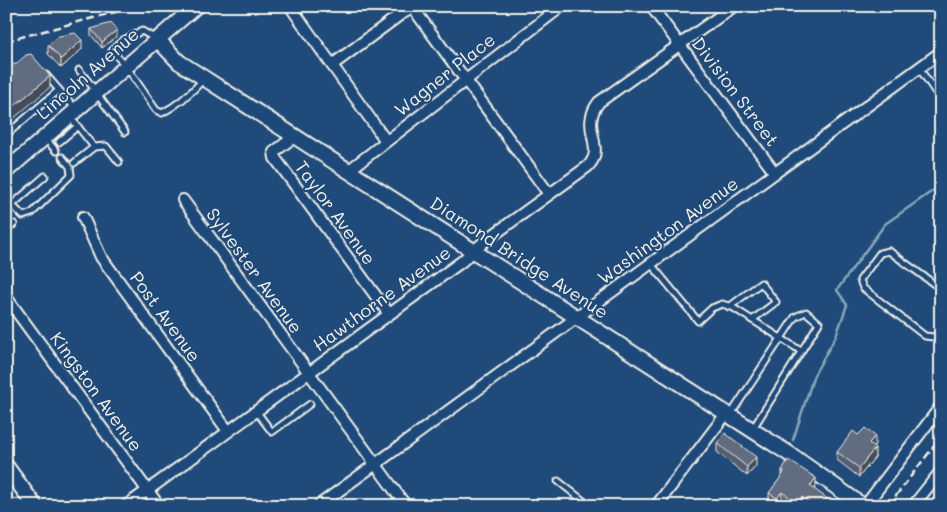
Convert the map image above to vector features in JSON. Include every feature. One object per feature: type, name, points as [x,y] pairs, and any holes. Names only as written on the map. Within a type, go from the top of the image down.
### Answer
[{"type":"street","name":"Lincoln Avenue","points":[[6,171],[44,137],[74,117],[96,92],[196,6]]},
{"type":"street","points":[[290,6],[386,141]]},
{"type":"street","name":"Wagner Place","points":[[348,170],[562,6]]},
{"type":"street","name":"Division Street","points":[[651,6],[775,173]]},
{"type":"street","name":"Hawthorne Avenue","points":[[126,506],[461,262],[473,251],[592,163],[595,152],[590,120],[591,114],[599,102],[734,6]]},
{"type":"street","points":[[332,65],[414,7],[550,194]]},
{"type":"street","name":"Diamond Bridge Avenue","points":[[157,39],[173,56],[205,78],[752,430],[864,506]]},
{"type":"street","name":"Washington Avenue","points":[[318,506],[941,52]]},
{"type":"street","name":"Taylor Avenue","points":[[295,136],[274,152],[275,158],[389,314]]},
{"type":"street","name":"Sylvester Avenue","points":[[183,200],[406,506]]},
{"type":"street","name":"Post Avenue","points":[[83,217],[102,257],[228,431]]},
{"type":"street","name":"Kingston Avenue","points":[[6,297],[159,506]]},
{"type":"street","points":[[864,506],[941,406]]},
{"type":"street","points":[[656,506],[728,415]]},
{"type":"street","points":[[6,466],[35,506]]},
{"type":"street","points":[[913,506],[941,471]]},
{"type":"lane","points":[[157,39],[142,31],[123,40],[112,51],[126,66],[156,110],[162,112],[170,109],[205,78]]},
{"type":"lane","points":[[40,68],[59,90],[94,147]]},
{"type":"lane","points":[[919,68],[941,100]]},
{"type":"lane","points":[[79,70],[125,132]]},
{"type":"lane","points":[[6,135],[59,90]]},
{"type":"lane","points":[[60,142],[74,117]]},
{"type":"lane","points":[[44,137],[56,151]]},
{"type":"lane","points":[[74,163],[94,147],[106,146],[119,162]]},
{"type":"lane","points":[[6,198],[23,216],[32,213],[71,175],[70,167],[62,157]]},
{"type":"lane","points":[[12,206],[46,176]]},
{"type":"lane","points":[[6,230],[14,224]]},
{"type":"lane","points":[[941,289],[890,251],[880,253],[860,280],[863,288],[925,336],[933,337],[941,332]]},
{"type":"lane","points":[[651,264],[698,321],[712,308],[722,304],[752,320],[801,351]]},
{"type":"lane","points":[[729,307],[761,283],[776,302],[752,320]]},
{"type":"lane","points":[[728,415],[795,317],[806,312],[819,323],[752,430]]},
{"type":"lane","points":[[256,411],[272,432],[310,404]]},
{"type":"lane","points":[[558,481],[590,506]]},
{"type":"building","points":[[111,23],[117,30],[102,42],[91,29]]},
{"type":"building","points":[[75,33],[82,40],[61,59],[48,45],[59,36]]},
{"type":"building","points":[[31,54],[50,76],[6,113],[6,66],[12,62],[15,65],[26,55]]},
{"type":"building","points":[[865,428],[875,436],[869,443],[875,448],[859,468],[837,452],[853,431],[858,435]]},
{"type":"building","points":[[725,433],[756,457],[747,467],[717,443]]},
{"type":"building","points":[[788,460],[816,478],[810,486],[832,502],[830,506],[814,506],[802,497],[797,503],[782,492],[777,498],[769,493],[783,474],[784,471],[782,470]]},
{"type":"building","points":[[925,498],[934,506],[919,506]]},
{"type":"waterway","points":[[793,440],[814,375],[836,336],[847,305],[837,290],[885,224],[941,185]]},
{"type":"railway","points":[[6,41],[138,6]]},
{"type":"railway","points":[[888,506],[941,437]]}]
